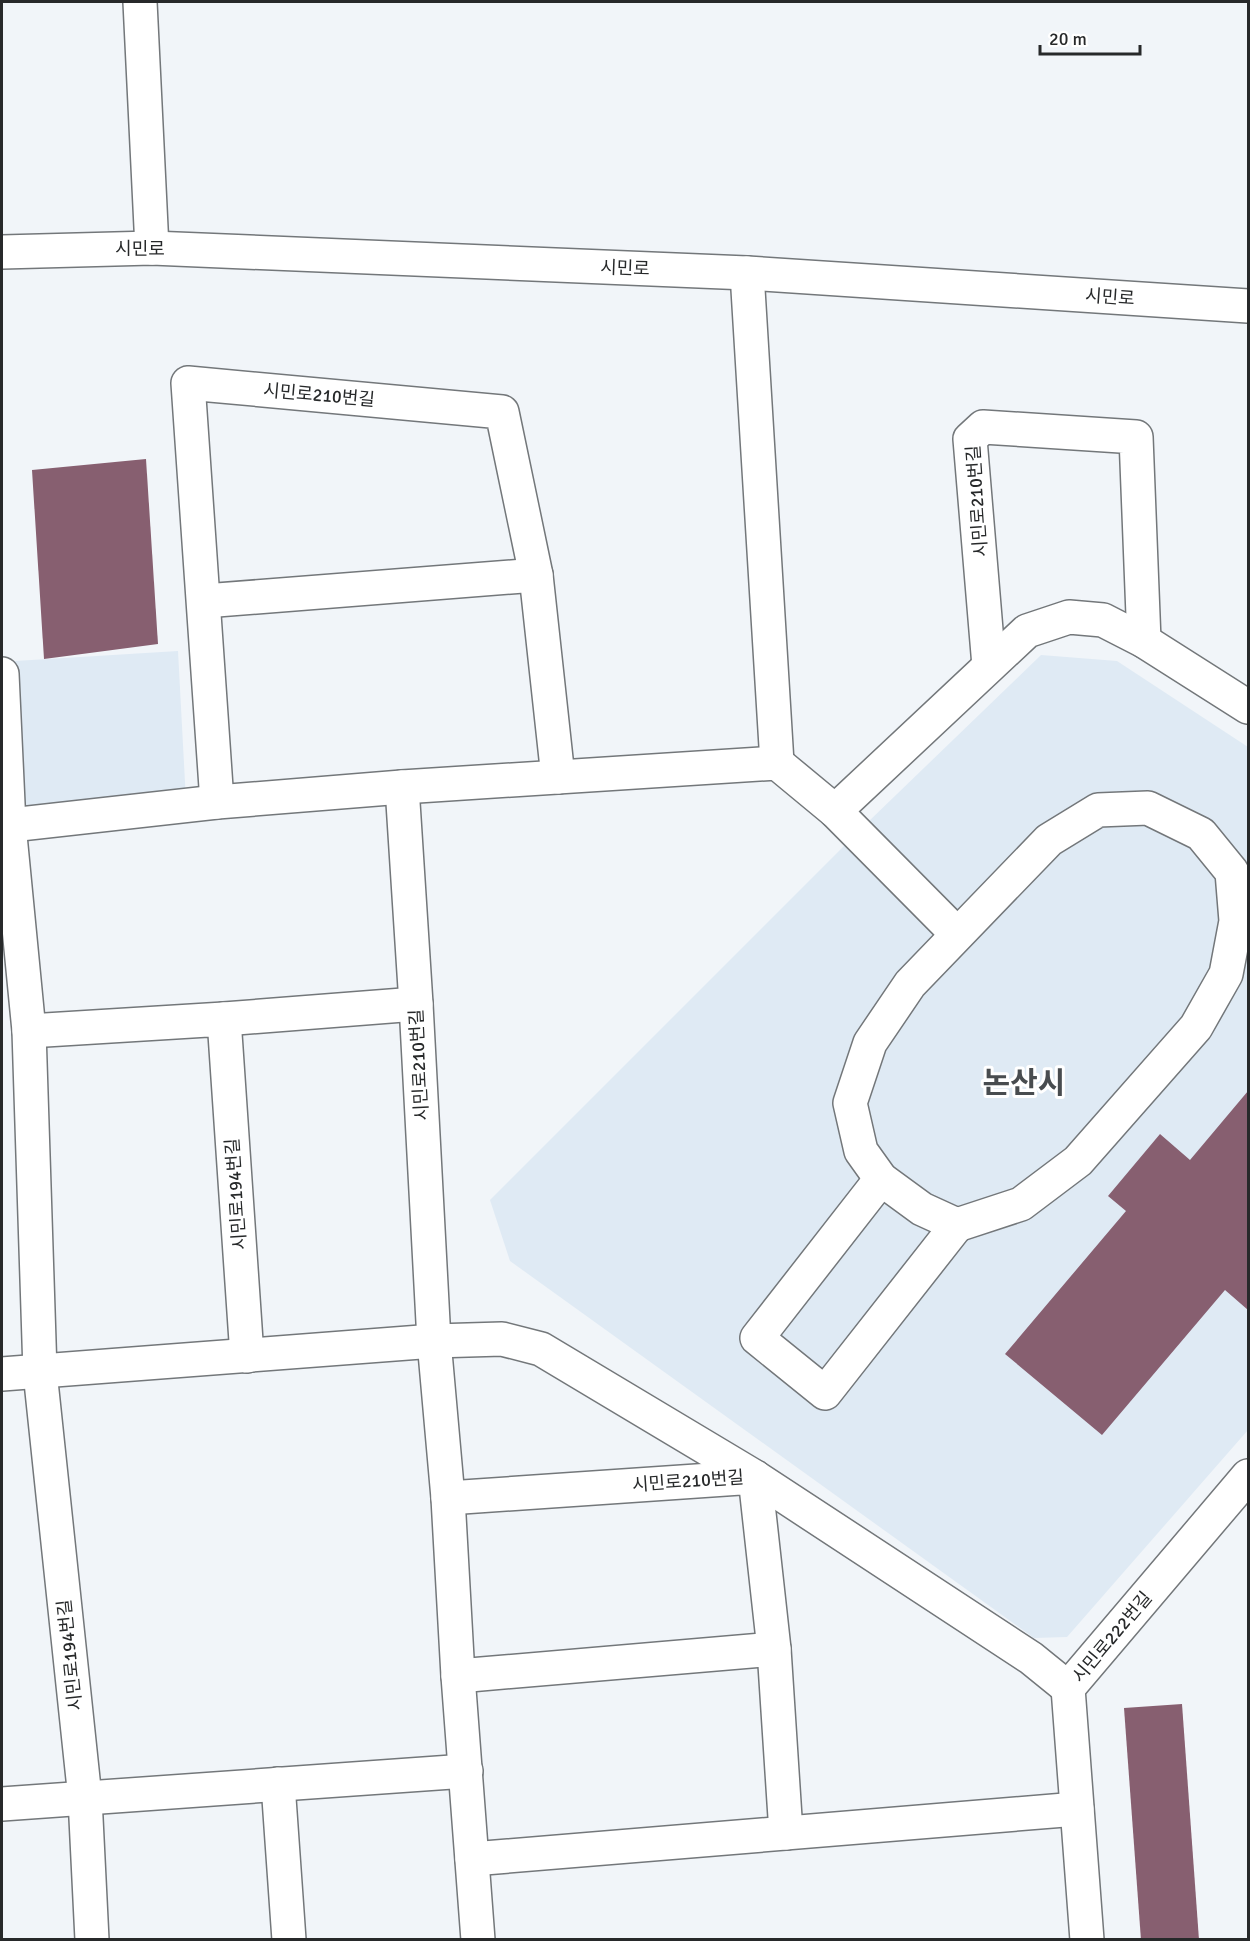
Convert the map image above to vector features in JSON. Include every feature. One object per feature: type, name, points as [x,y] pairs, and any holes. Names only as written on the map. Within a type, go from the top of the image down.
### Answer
[{"type":"street","points":[[140,2],[152,248]]},
{"type":"street","name":"시민로","points":[[2,252],[152,248],[747,273],[1248,306]]},
{"type":"street","points":[[747,273],[777,763]]},
{"type":"street","name":"시민로210번길","points":[[217,802],[188,383],[502,412],[536,575],[558,777]]},
{"type":"street","name":"시민로210번길","points":[[989,666],[970,439],[983,427],[1136,437],[1144,641]]},
{"type":"street","points":[[204,601],[536,575]]},
{"type":"street","points":[[835,811],[1027,632],[1069,617],[1103,620],[1144,641],[1248,707]]},
{"type":"street","name":"시민로194번길","points":[[2,674],[5,826],[29,1031],[40,1372],[85,1798],[93,1940]]},
{"type":"street","points":[[5,826],[217,802],[402,787],[777,763],[835,811],[957,934]]},
{"type":"street","name":"시민로210번길","points":[[402,787],[434,1341],[448,1498],[458,1677],[478,1940]]},
{"type":"street","points":[[881,1179],[757,1338],[825,1393],[957,1225],[1021,1204],[1078,1161],[1196,1027],[1226,974],[1236,921],[1232,872],[1201,834],[1148,808],[1098,810],[1049,840],[910,984],[870,1043],[850,1103],[861,1151],[881,1179],[922,1209],[957,1225]]},
{"type":"street","points":[[29,1031],[416,1004]]},
{"type":"street","name":"시민로194번길","points":[[224,1019],[247,1356]]},
{"type":"street","points":[[2,1374],[434,1341],[502,1339],[541,1349],[755,1477],[1031,1658],[1068,1688]]},
{"type":"street","name":"시민로222번길","points":[[1087,1940],[1068,1688],[1248,1476]]},
{"type":"street","name":"시민로210번길","points":[[448,1498],[755,1477],[774,1649],[786,1833]]},
{"type":"street","points":[[458,1677],[774,1649]]},
{"type":"street","points":[[2,1804],[465,1771]]},
{"type":"street","points":[[278,1784],[289,1940]]},
{"type":"street","points":[[472,1859],[1077,1809]]},
{"type":"shaded area","points":[[178,651],[186,801],[23,811],[15,661]]},
{"type":"shaded area","points":[[1041,655],[1117,661],[1248,747],[1248,1430],[1067,1637],[1034,1638],[510,1261],[490,1200],[868,822]]},
{"type":"building","points":[[146,459],[158,644],[44,659],[32,470]]},
{"type":"building","points":[[1248,1091],[1248,1310],[1225,1290],[1102,1435],[1005,1354],[1126,1211],[1108,1196],[1160,1134],[1190,1160]]},
{"type":"building","points":[[1182,1704],[1199,1940],[1141,1940],[1124,1708]]},
{"type":"district","name":"논산시","points":[[1024,1083]]}]
